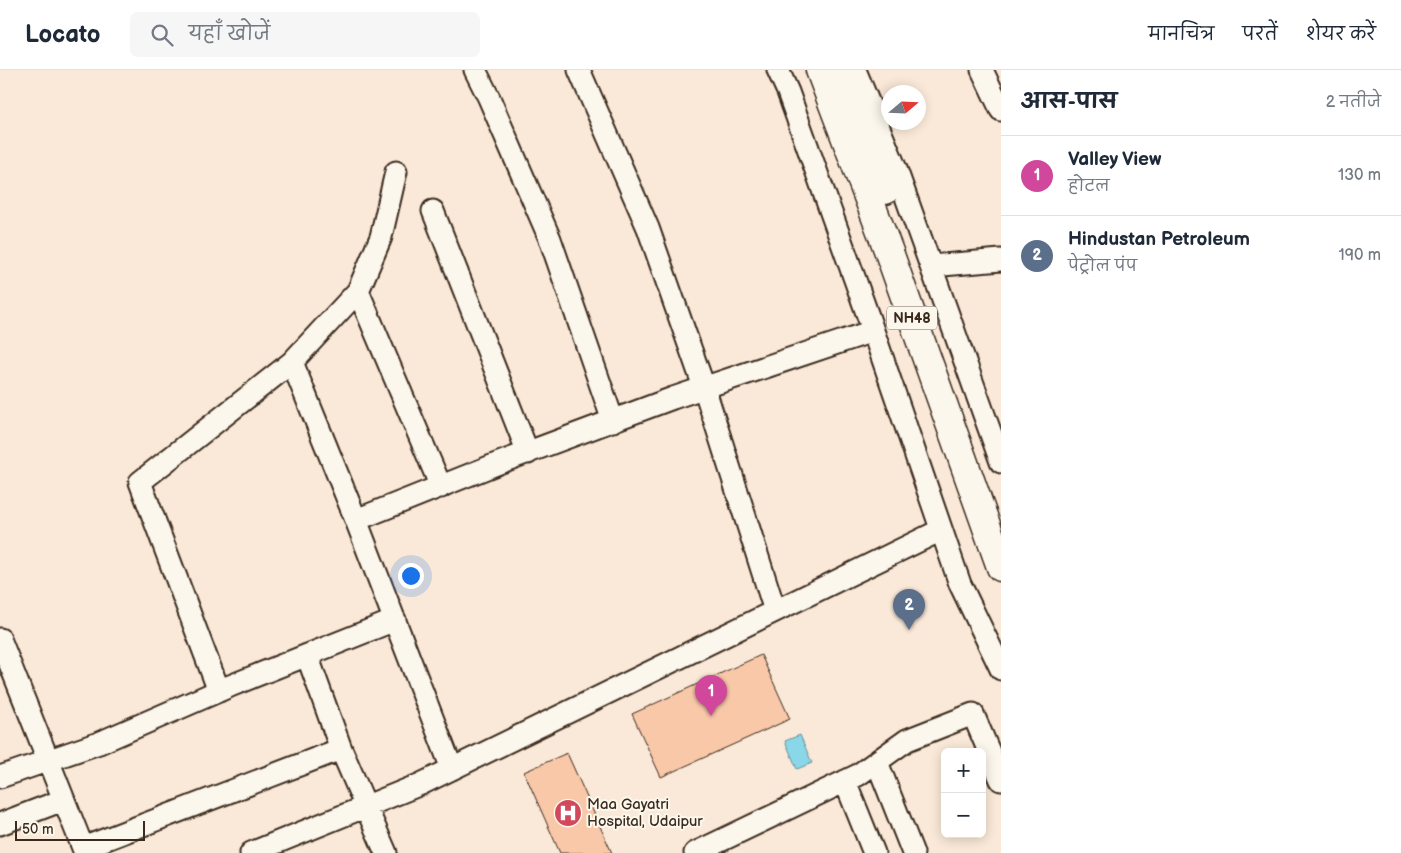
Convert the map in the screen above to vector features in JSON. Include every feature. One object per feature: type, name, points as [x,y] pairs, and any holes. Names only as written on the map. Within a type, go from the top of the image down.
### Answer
[{"type":"highway","name":"NH48","points":[[820,70],[889,252],[1001,567]]},
{"type":"highway","name":"NH48","points":[[839,70],[856,106],[918,288],[1001,521]]},
{"type":"street","points":[[474,70],[489,98],[550,239],[612,421]]},
{"type":"street","points":[[579,70],[648,228],[704,387],[775,611]]},
{"type":"street","points":[[778,70],[788,92],[873,331],[960,584],[1001,670]]},
{"type":"street","points":[[856,70],[896,169],[1001,462]]},
{"type":"street","points":[[982,70],[1001,110]]},
{"type":"street","points":[[219,691],[140,482],[292,362],[358,291],[381,237],[396,172]]},
{"type":"street","points":[[433,211],[528,453]]},
{"type":"street","points":[[931,266],[1001,260]]},
{"type":"street","points":[[358,291],[441,487]]},
{"type":"street","points":[[356,520],[704,387],[873,331]]},
{"type":"street","points":[[292,362],[356,520],[452,769]]},
{"type":"street","points":[[251,853],[421,784],[941,530]]},
{"type":"street","points":[[0,777],[99,743],[219,691],[395,620]]},
{"type":"street","points":[[0,639],[84,850],[340,749]]},
{"type":"street","points":[[306,655],[340,749],[386,853]]},
{"type":"street","points":[[695,853],[858,775],[907,740],[972,714],[1001,780]]},
{"type":"street","points":[[877,762],[913,853]]},
{"type":"street","points":[[845,781],[874,853]]},
{"type":"street","points":[[0,824],[63,800]]},
{"type":"water","points":[[800,735],[812,763],[797,769],[785,741]]},
{"type":"building","points":[[761,655],[790,719],[661,777],[632,714]]},
{"type":"building","name":"Maa Gayatri Hospital, Udaipur","points":[[567,753],[612,853],[560,853],[524,772]]},
{"type":"place","name":"Hindustan Petroleum","points":[[909,630]]},
{"type":"place","name":"Valley View","points":[[711,716]]},
{"type":"place","name":"Maa Gayatri Hospital, Udaipur","points":[[568,813]]}]
